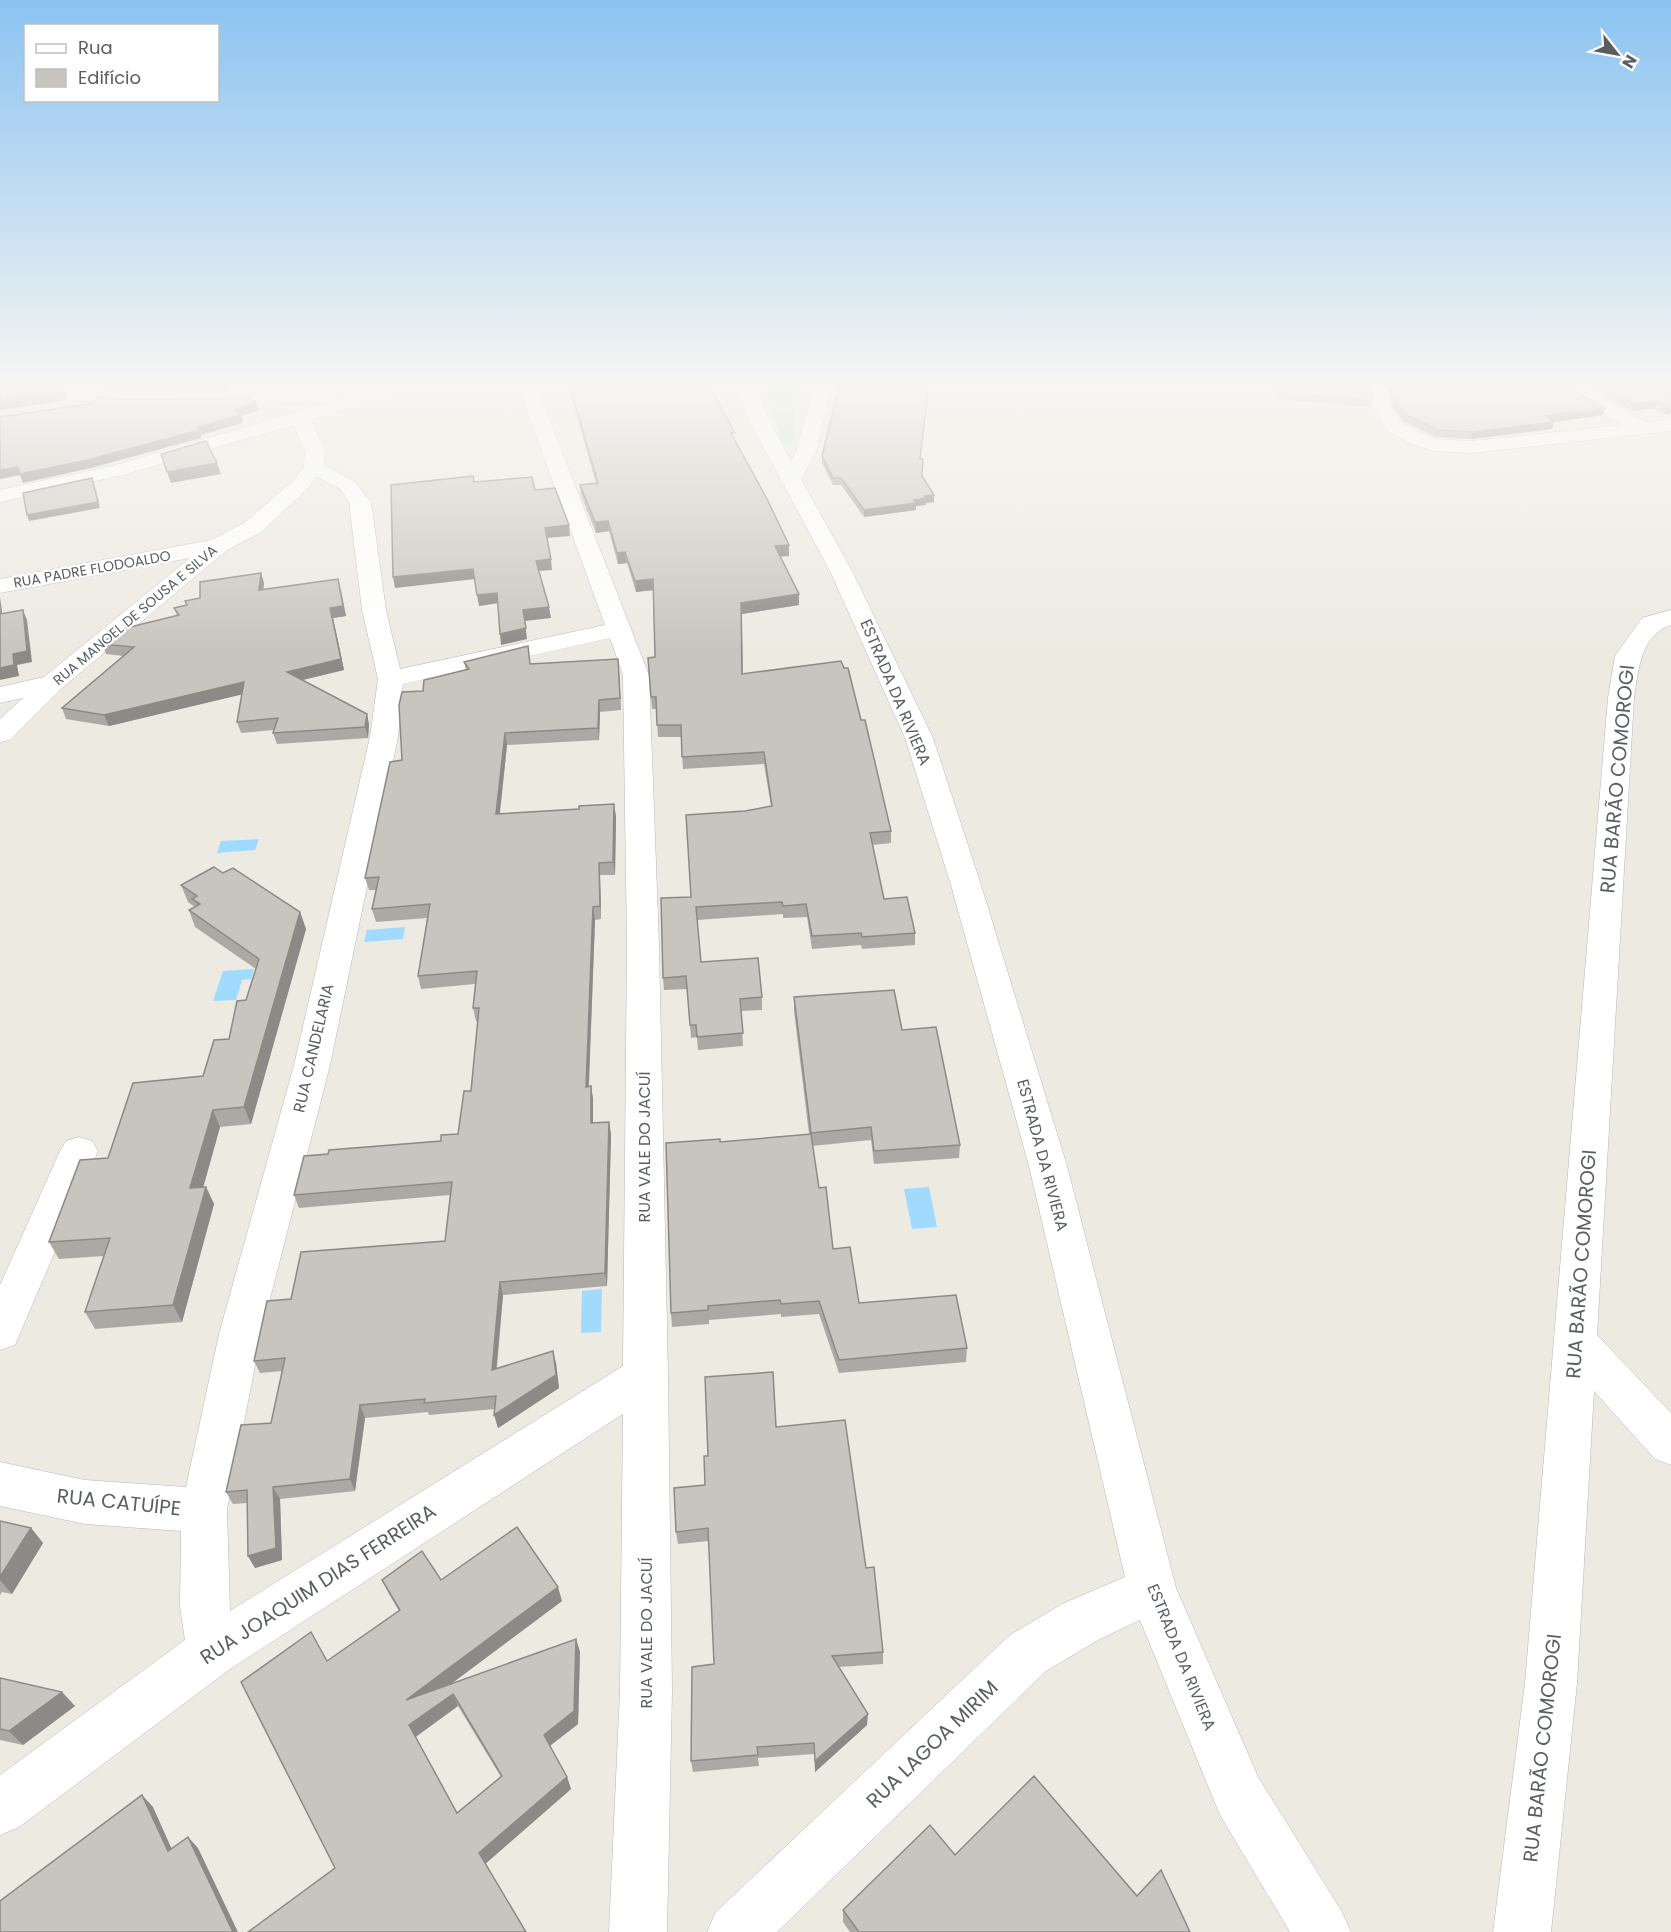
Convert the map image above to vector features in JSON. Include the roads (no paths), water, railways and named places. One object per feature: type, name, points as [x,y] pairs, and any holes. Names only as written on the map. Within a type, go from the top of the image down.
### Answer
[{"type":"street","points":[[0,496],[106,473]]},
{"type":"street","name":"RUA MANOEL DE SOUSA E SILVA","points":[[0,734],[53,683],[219,545],[252,528],[299,486],[310,473]]},
{"type":"street","name":"RUA CANDELARIA","points":[[212,1651],[205,1607],[204,1510],[240,1334],[312,1065],[384,737],[391,679],[374,610],[360,502],[344,482],[325,473]]},
{"type":"street","name":"RUA VALE DO JACUÍ","points":[[561,473],[636,675],[642,933],[646,1375],[646,1691],[638,1932]]},
{"type":"street","name":"ESTRADA DA RIVIERA","points":[[786,473],[841,571],[919,738],[966,885],[1048,1166],[1152,1590],[1239,1796],[1322,1932]]},
{"type":"street","points":[[790,480],[794,473]]},
{"type":"street","name":"RUA PADRE FLODOALDO","points":[[0,586],[219,545]]},
{"type":"street","name":"RUA BARÃO COMOROGI","points":[[1522,1932],[1551,1683],[1621,698],[1628,656],[1651,623],[1671,618]]},
{"type":"street","points":[[391,679],[620,629]]},
{"type":"street","points":[[0,695],[53,683]]},
{"type":"street","points":[[0,1332],[79,1151]]},
{"type":"street","points":[[1576,1342],[1671,1443]]},
{"type":"street","name":"RUA JOAQUIM DIAS FERREIRA","points":[[0,1808],[212,1651],[646,1375]]},
{"type":"street","name":"RUA CATUÍPE","points":[[0,1484],[85,1502],[204,1510]]},
{"type":"street","name":"RUA LAGOA MIRIM","points":[[736,1932],[1028,1653],[1080,1622],[1152,1590]]},
{"type":"water","points":[[259,839],[255,850],[217,853],[221,841]]},
{"type":"water","points":[[405,927],[403,939],[364,942],[367,930]]},
{"type":"water","points":[[254,969],[251,979],[242,980],[236,1000],[213,1001],[223,971]]},
{"type":"water","points":[[929,1187],[937,1227],[912,1229],[904,1189]]},
{"type":"water","points":[[602,1289],[601,1332],[581,1333],[582,1291]]}]
